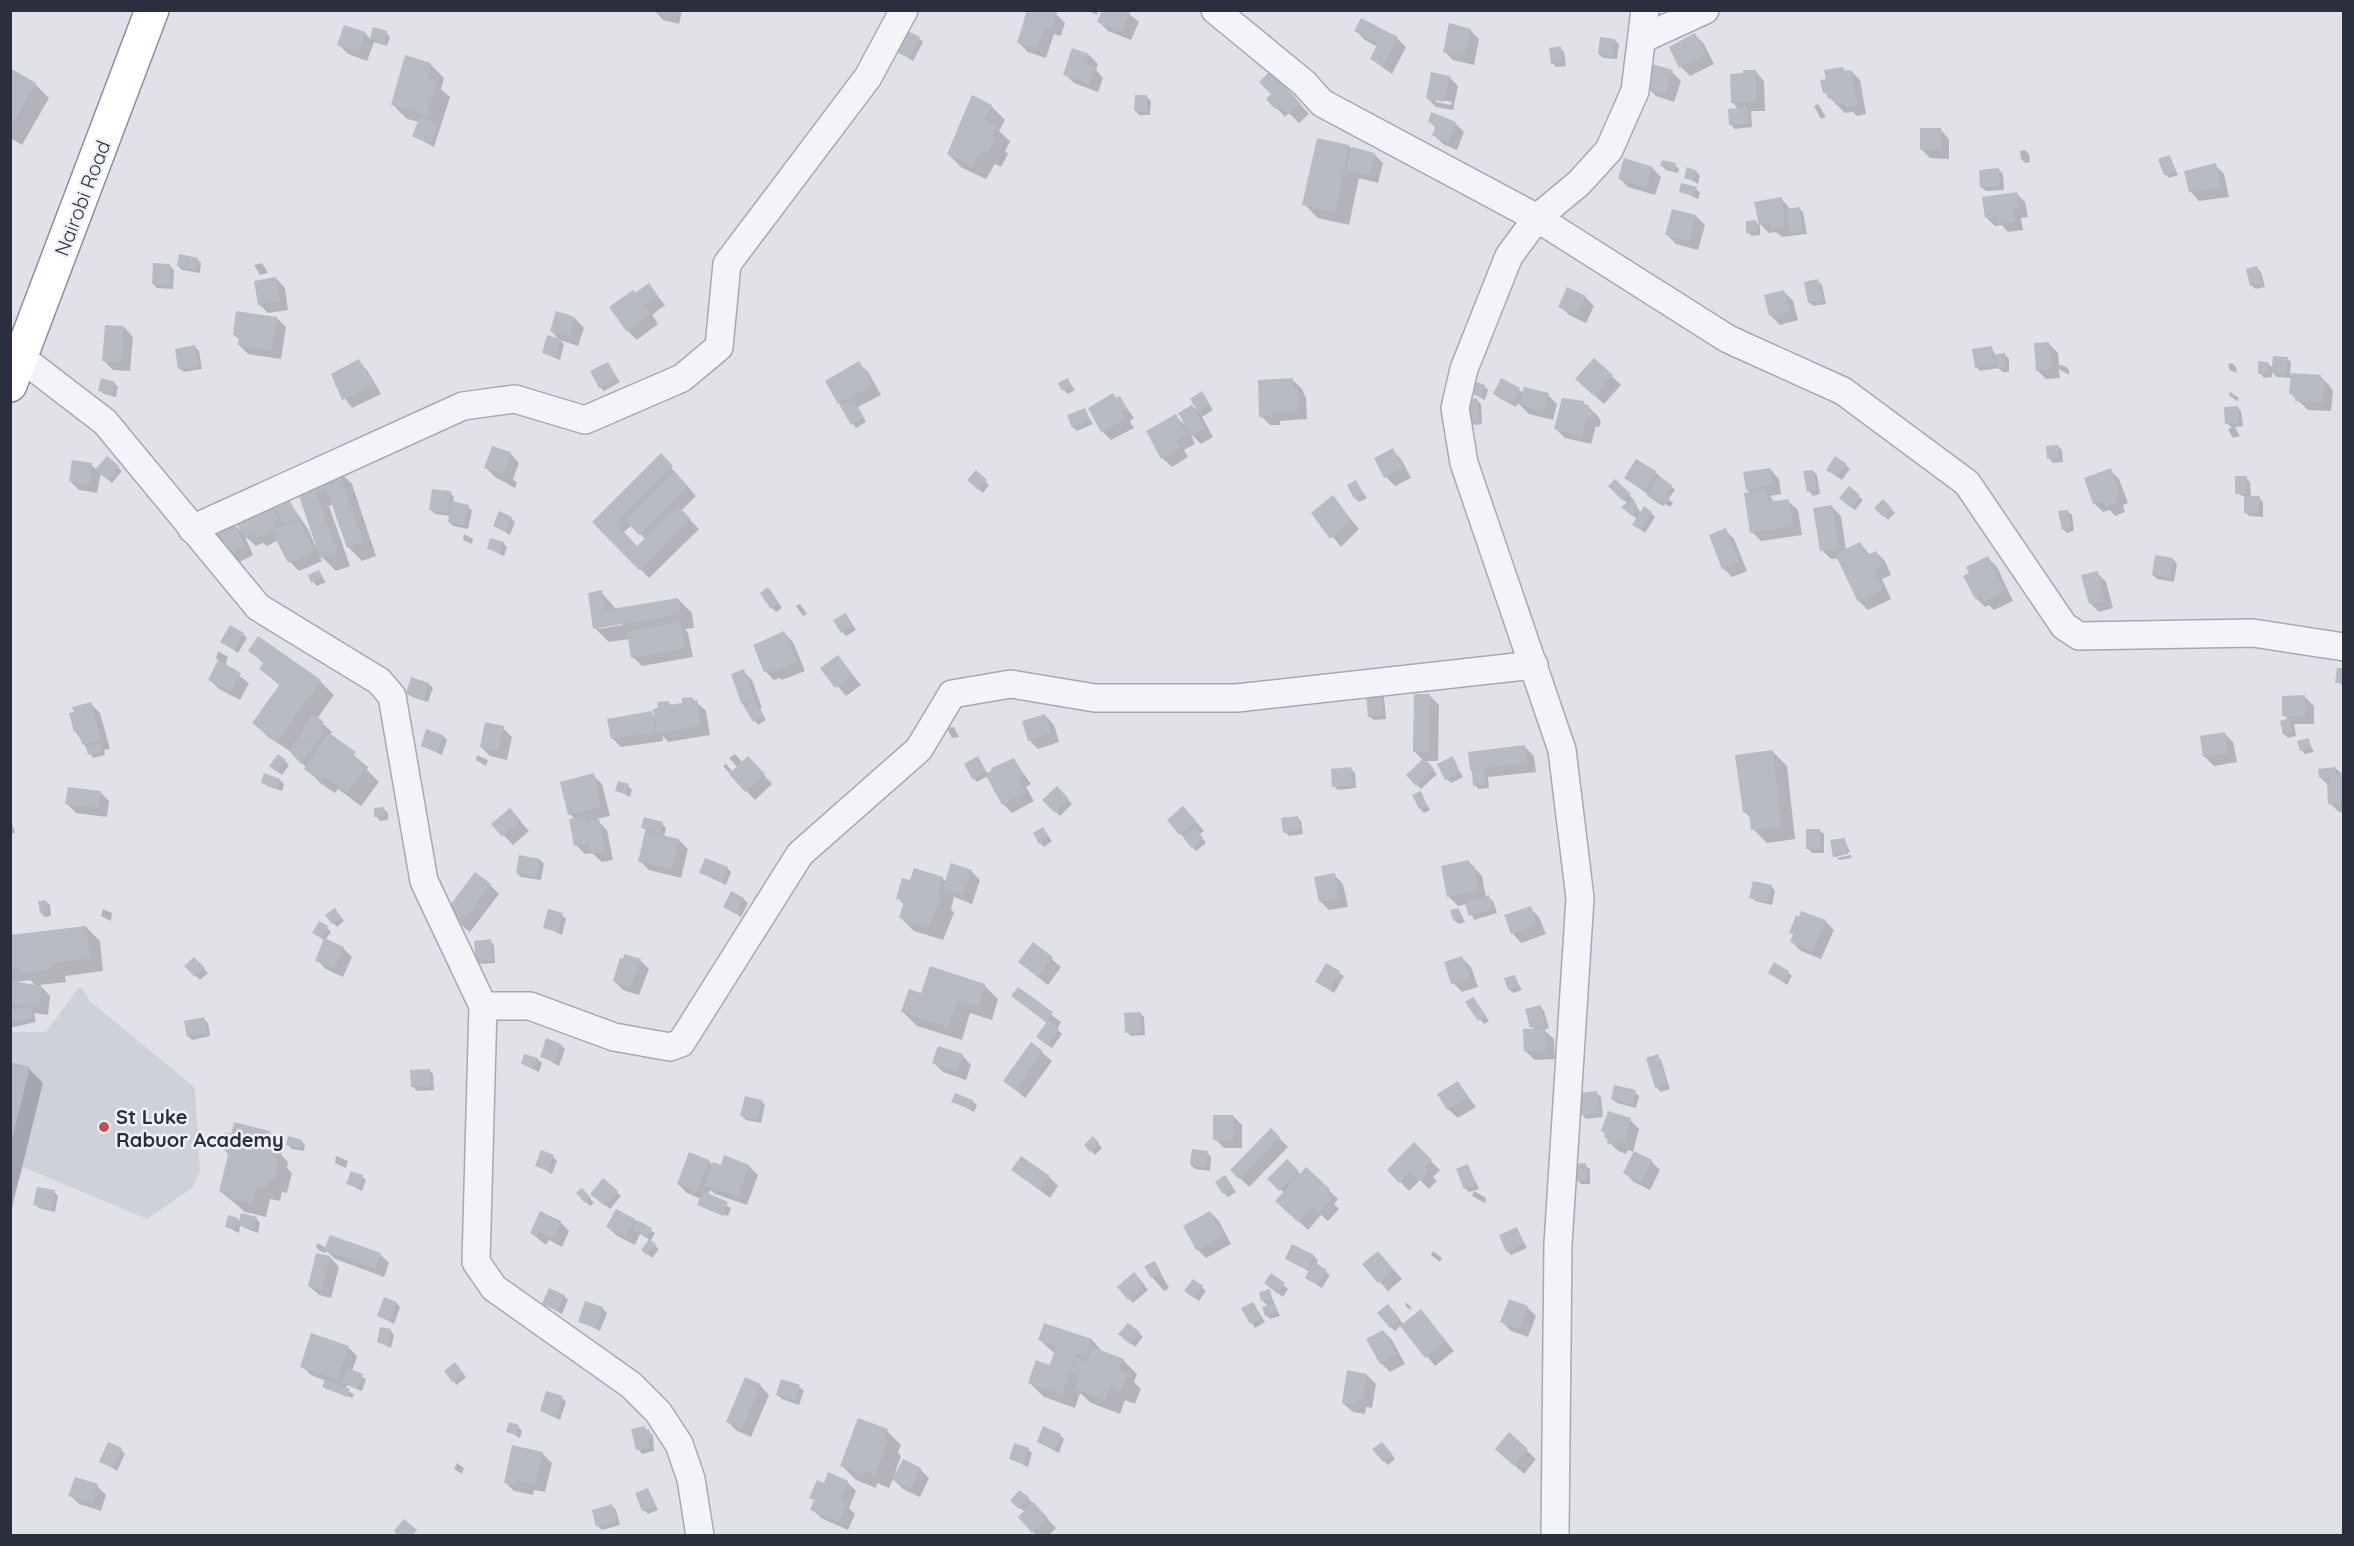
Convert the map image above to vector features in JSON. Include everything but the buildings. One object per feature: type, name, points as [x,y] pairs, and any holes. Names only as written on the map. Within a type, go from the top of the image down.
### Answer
[{"type":"highway","name":"Nairobi Road","points":[[14,364],[152,10]]},
{"type":"street","points":[[192,529],[463,406],[515,399],[585,420],[682,378],[719,347],[728,264],[868,77],[904,10]]},
{"type":"street","points":[[1215,10],[1304,83],[1322,104],[1537,218],[1728,339],[1843,391],[1967,483],[2064,626],[2079,636],[2253,633],[2343,647]]},
{"type":"street","points":[[1555,1536],[1558,1244],[1580,898],[1562,750],[1464,463],[1455,408],[1464,369],[1509,256],[1537,218],[1579,183],[1609,150],[1635,91],[1646,10]]},
{"type":"street","points":[[1642,39],[1705,10]]},
{"type":"street","points":[[14,364],[105,422],[258,607],[379,681],[392,696],[424,881],[483,1006],[476,1262],[494,1288],[631,1385],[658,1412],[679,1444],[691,1479],[700,1536]]},
{"type":"street","points":[[483,1006],[530,1006],[614,1037],[670,1047],[681,1042],[800,854],[919,749],[951,694],[1011,684],[1095,698],[1238,698],[1534,665]]},
{"type":"shaded area","name":"St Luke Rabuor Academy","points":[[80,986],[90,1001],[195,1088],[200,1172],[192,1188],[147,1219],[23,1167],[11,1201],[11,1032],[46,1032]]},
{"type":"place","name":"St Luke Rabuor Academy","points":[[104,1127]]}]
